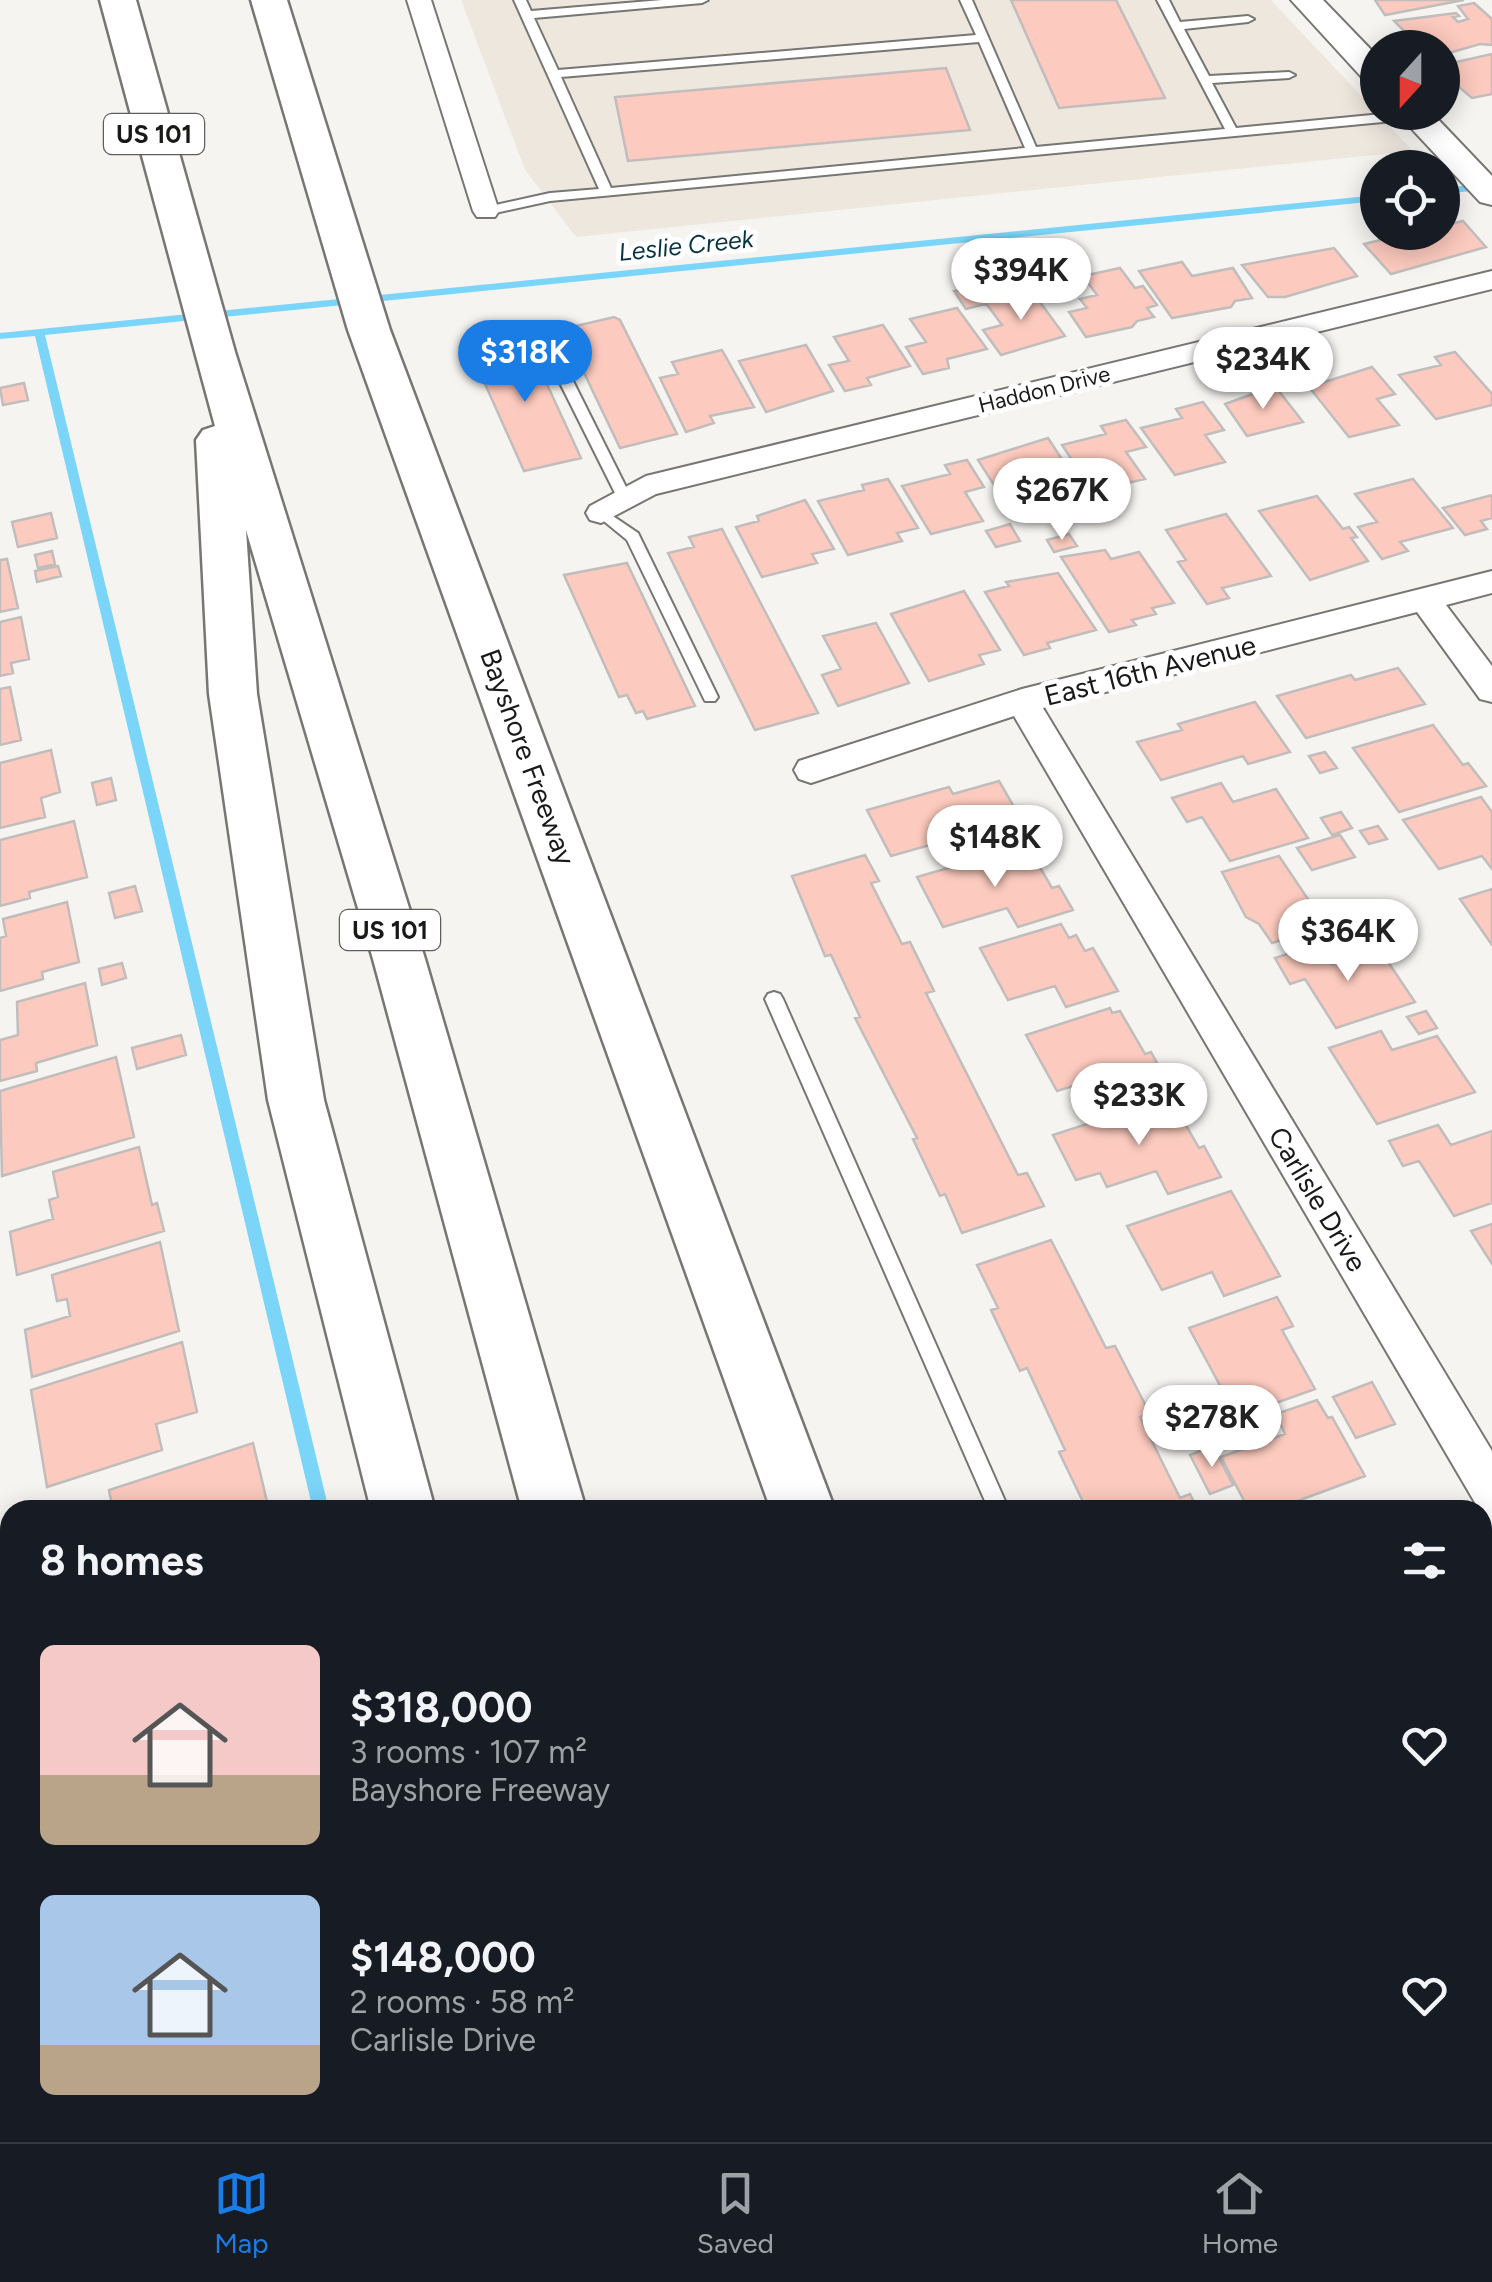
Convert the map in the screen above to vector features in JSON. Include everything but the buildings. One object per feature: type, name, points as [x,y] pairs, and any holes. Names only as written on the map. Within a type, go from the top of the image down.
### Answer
[{"type":"highway","name":"US 101","points":[[118,0],[214,352],[399,959],[551,1500]]},
{"type":"highway","name":"Bayshore Freeway","points":[[269,0],[369,330],[798,1500]]},
{"type":"highway","points":[[214,352],[233,694],[285,1036],[313,1172],[400,1500]]},
{"type":"street","points":[[419,0],[486,211]]},
{"type":"street","points":[[1306,0],[1360,57]]},
{"type":"street","points":[[1428,130],[1492,196]]},
{"type":"street","name":"Haddon Drive","points":[[613,506],[646,486],[1492,280]]},
{"type":"street","name":"East 16th Avenue","points":[[812,770],[1022,701],[1427,602],[1492,582]]},
{"type":"street","points":[[1427,602],[1492,690]]},
{"type":"street","name":"Carlisle Drive","points":[[1022,701],[1492,1491]]},
{"type":"lane","points":[[520,0],[607,192]]},
{"type":"lane","points":[[526,15],[702,0]]},
{"type":"lane","points":[[966,0],[1032,151]]},
{"type":"lane","points":[[1163,0],[1232,132]]},
{"type":"lane","points":[[1176,26],[1248,19]]},
{"type":"lane","points":[[552,74],[982,38]]},
{"type":"lane","points":[[1204,80],[1289,75]]},
{"type":"lane","points":[[486,211],[550,197],[1360,119]]},
{"type":"lane","points":[[545,339],[613,506],[633,538],[710,697]]},
{"type":"lane","points":[[774,999],[994,1500]]},
{"type":"shaded area","points":[[461,0],[1271,0],[1360,95],[1360,130],[1393,130],[1412,150],[1360,150],[1360,156],[576,237],[525,170]]},
{"type":"waterway","name":"Leslie Creek","points":[[1460,189],[1492,186]]},
{"type":"waterway","name":"Leslie Creek","points":[[39,332],[1360,200]]},
{"type":"waterway","name":"Leslie Creek","points":[[0,336],[39,332]]},
{"type":"waterway","points":[[39,332],[319,1500]]}]
